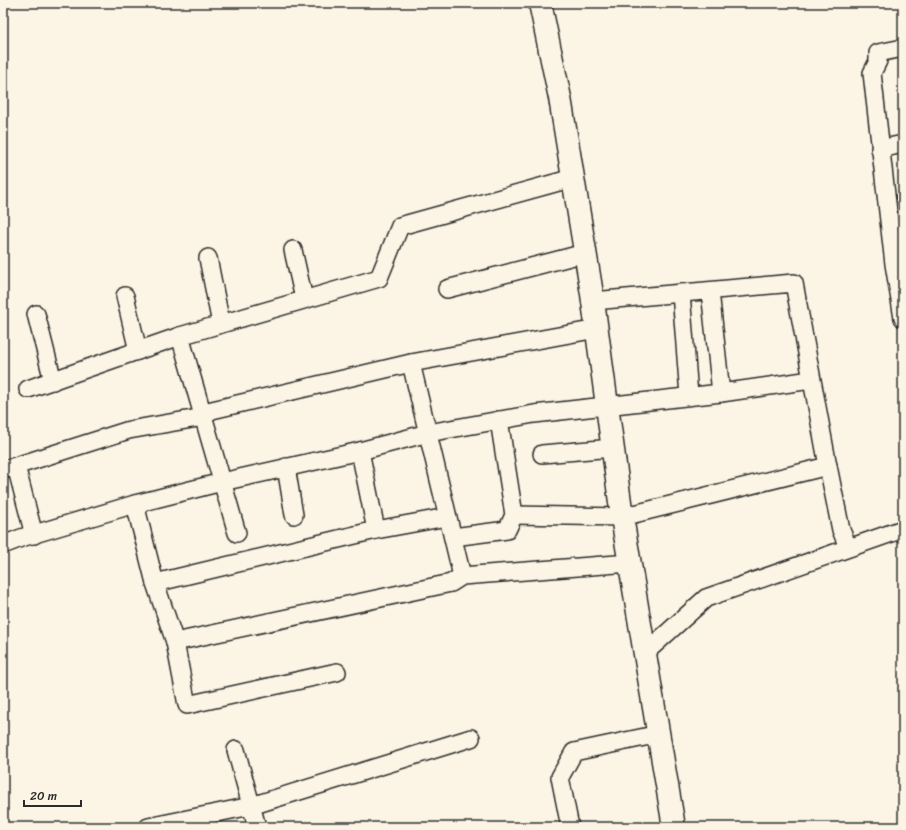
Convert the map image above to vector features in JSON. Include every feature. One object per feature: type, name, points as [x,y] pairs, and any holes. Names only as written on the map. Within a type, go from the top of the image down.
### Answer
[{"type":"street","points":[[540,3],[560,98],[586,253],[608,405],[622,517],[660,734],[674,827]]},
{"type":"street","points":[[903,48],[878,53],[878,61],[872,72],[880,149],[898,263],[903,318]]},
{"type":"street","points":[[880,149],[903,144]]},
{"type":"street","points":[[28,389],[180,336],[379,278],[400,226],[573,178]]},
{"type":"street","points":[[293,250],[304,299]]},
{"type":"street","points":[[447,289],[586,253]]},
{"type":"street","points":[[208,258],[221,324]]},
{"type":"street","points":[[593,301],[794,282],[811,380],[841,530],[848,547]]},
{"type":"street","points":[[710,291],[721,393]]},
{"type":"street","points":[[681,293],[689,396]]},
{"type":"street","points":[[125,296],[138,351]]},
{"type":"street","points":[[36,314],[53,381]]},
{"type":"street","points":[[34,534],[9,468],[129,430],[198,418],[212,410],[411,363],[597,329]]},
{"type":"street","points":[[180,336],[237,533]]},
{"type":"street","points":[[411,363],[462,576]]},
{"type":"street","points":[[3,545],[34,534],[135,504],[222,482],[360,451],[428,433],[499,420],[608,405],[721,393],[811,380]]},
{"type":"street","points":[[453,537],[507,530],[514,515],[499,420]]},
{"type":"street","points":[[542,454],[613,448]]},
{"type":"street","points":[[360,451],[376,530]]},
{"type":"street","points":[[514,515],[622,517],[828,466]]},
{"type":"street","points":[[286,467],[294,515]]},
{"type":"street","points":[[135,504],[155,583],[175,642],[187,705],[337,672]]},
{"type":"street","points":[[155,583],[376,530],[447,517]]},
{"type":"street","points":[[645,653],[706,598],[903,529]]},
{"type":"street","points":[[175,642],[451,583],[462,576],[630,563]]},
{"type":"street","points":[[570,827],[560,778],[574,752],[660,734]]},
{"type":"street","points":[[148,827],[252,806],[471,738]]},
{"type":"street","points":[[236,750],[257,827]]}]
